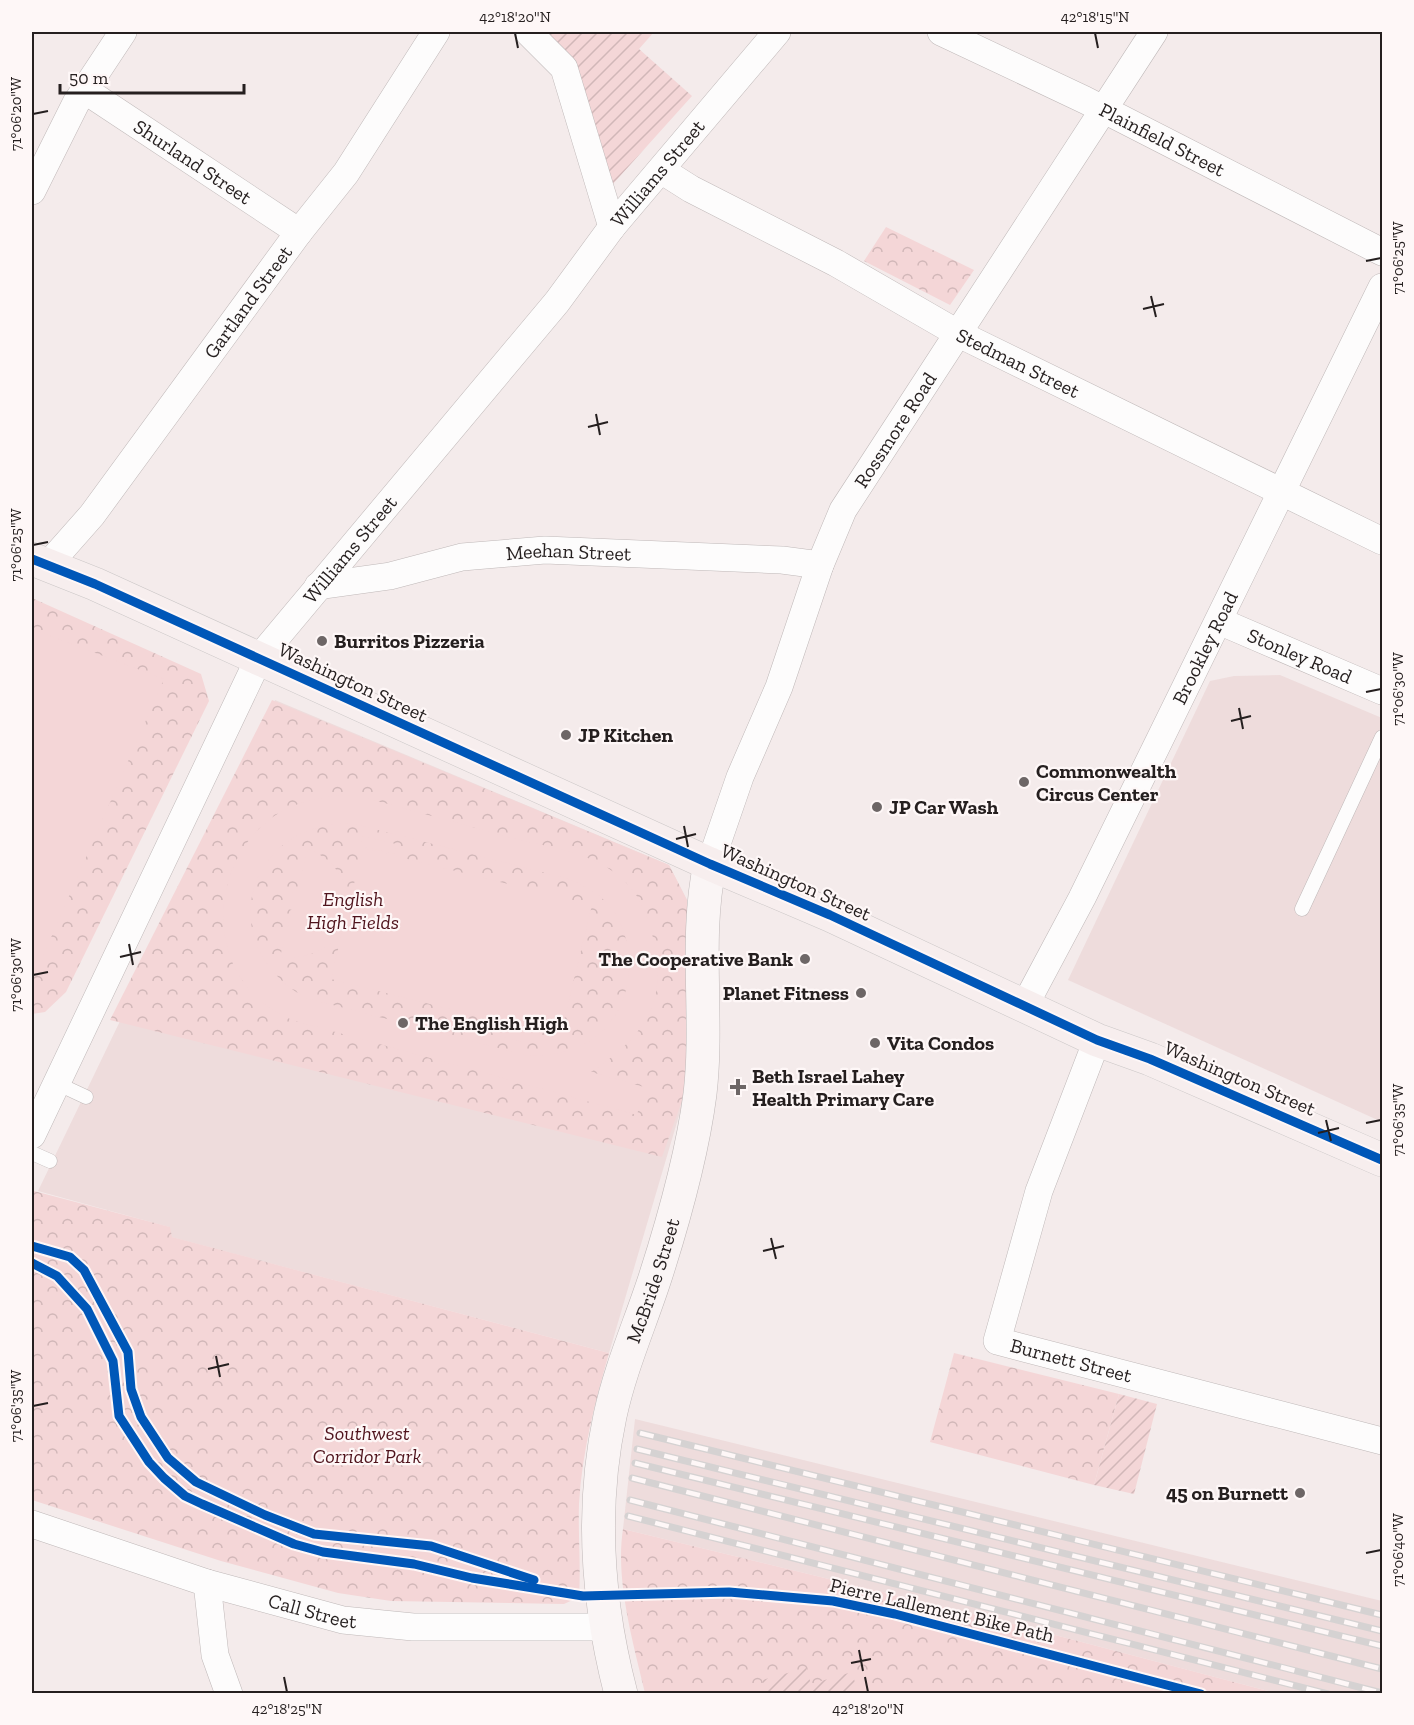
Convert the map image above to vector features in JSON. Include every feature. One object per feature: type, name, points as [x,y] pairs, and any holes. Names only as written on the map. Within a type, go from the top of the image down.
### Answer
[{"type":"main road","name":"Washington Street","points":[[39,562],[95,584],[710,864],[830,915],[1097,1040],[1150,1059],[1383,1160]]},
{"type":"street","points":[[32,191],[76,104],[87,91],[123,32]]},
{"type":"street","name":"Gartland Street","points":[[39,562],[92,515],[299,232],[346,173],[436,32]]},
{"type":"street","points":[[528,32],[564,68],[612,227]]},
{"type":"street","name":"Williams Street","points":[[32,1135],[259,658],[557,302],[612,227],[777,32]]},
{"type":"street","name":"Plainfield Street","points":[[941,32],[1104,110],[1383,252]]},
{"type":"street","name":"Rossmore Road","points":[[710,864],[740,777],[780,687],[820,565],[843,510],[903,413],[959,334],[1154,32]]},
{"type":"street","name":"Shurland Street","points":[[87,91],[299,232]]},
{"type":"street","name":"Stedman Street","points":[[661,170],[691,189],[837,263],[959,334],[1115,408],[1280,493],[1383,541]]},
{"type":"street","name":"Brookley Road","points":[[1025,1005],[1082,898],[1383,287]]},
{"type":"street","name":"Meehan Street","points":[[318,586],[390,576],[462,557],[545,550],[782,560],[820,565]]},
{"type":"street","name":"Stonley Road","points":[[1219,621],[1383,692]]},
{"type":"street","name":"McBride Street","points":[[621,1694],[605,1627],[598,1542],[603,1461],[614,1402],[655,1278],[689,1154],[700,1093],[704,1033],[703,896],[710,864]]},
{"type":"street","name":"Burnett Street","points":[[1097,1040],[1039,1191],[997,1341],[1383,1441]]},
{"type":"street","name":"Call Street","points":[[32,1524],[207,1583],[319,1614],[368,1624],[413,1627],[605,1627]]},
{"type":"street","points":[[207,1583],[216,1655],[229,1694]]},
{"type":"lane","points":[[1302,909],[1383,737]]},
{"type":"lane","points":[[56,1083],[86,1097]]},
{"type":"lane","points":[[32,1153],[50,1161]]},
{"type":"shaded area","points":[[1280,675],[1382,718],[1382,1122],[1068,980],[1210,681],[1234,676]]},
{"type":"shaded area","name":"The English High","points":[[275,700],[669,865],[687,900],[690,1078],[609,1353],[171,1237],[169,1227],[38,1191]]},
{"type":"shaded area","points":[[635,1419],[1382,1601],[1382,1693],[1276,1693],[1002,1621],[623,1529]]},
{"type":"green space","points":[[538,32],[654,32],[639,49],[692,96],[612,185]]},
{"type":"green space","points":[[886,227],[974,270],[950,305],[864,261]]},
{"type":"green space","points":[[32,598],[201,674],[209,701],[66,992],[45,1012],[32,1014]]},
{"type":"green space","points":[[32,629],[164,679],[32,981]]},
{"type":"green space","name":"English High Fields","points":[[272,700],[669,865],[687,900],[690,1078],[662,1157],[110,1020]]},
{"type":"green space","points":[[344,795],[358,796],[568,851],[608,868],[628,884],[641,904],[653,938],[658,980],[655,997],[641,1027],[631,1039],[606,1062],[591,1072],[644,1087],[637,1115],[292,1020],[276,1012],[254,995],[237,973],[227,948],[223,921],[225,894],[233,868],[246,845],[264,824],[286,809],[315,799]],"holes":[[[351,823],[565,878],[594,892],[616,915],[628,948],[628,983],[623,1000],[605,1029],[584,1044],[569,1051],[553,1054],[529,1056],[306,998],[277,976],[258,949],[251,920],[253,891],[265,865],[286,843],[314,828]]]},
{"type":"green space","points":[[363,836],[396,844],[394,854],[361,846]]},
{"type":"green space","points":[[363,848],[592,905],[560,1037],[331,979],[342,933],[314,953],[299,957],[280,957],[292,910],[281,907],[285,891],[296,893],[308,849],[324,858],[336,869],[350,900]]},
{"type":"green space","points":[[500,1025],[532,1032],[529,1043],[498,1036]]},
{"type":"green space","name":"Southwest Corridor Park","points":[[34,1191],[170,1227],[172,1237],[609,1353],[583,1465],[579,1504],[579,1597],[564,1604],[391,1601],[338,1593],[221,1561],[32,1500],[32,1197]]},
{"type":"green space","points":[[954,1353],[1119,1394],[1094,1485],[930,1442]]},
{"type":"green space","points":[[1119,1394],[1157,1404],[1134,1494],[1094,1485]]},
{"type":"green space","points":[[623,1529],[1002,1621],[1276,1693],[645,1693],[623,1590],[621,1549]]},
{"type":"green space","points":[[806,1668],[811,1684],[852,1672],[858,1693],[766,1693],[762,1680]]},
{"type":"railway","points":[[640,1433],[1382,1615]]},
{"type":"railway","points":[[637,1449],[1382,1631]]},
{"type":"railway","points":[[635,1463],[1382,1646]]},
{"type":"railway","points":[[632,1478],[1382,1669]]},
{"type":"railway","points":[[630,1500],[1382,1693]]},
{"type":"railway","points":[[628,1516],[1328,1694]]},
{"type":"cycle path","points":[[32,559],[95,584],[710,864],[830,915],[1097,1040],[1150,1059],[1382,1160]]},
{"type":"cycle path","points":[[32,1246],[70,1257],[84,1270],[128,1352],[131,1389],[141,1417],[168,1458],[196,1482],[265,1515],[314,1534],[431,1546],[534,1580]]},
{"type":"cycle path","name":"Pierre Lallement Bike Path","points":[[32,1263],[57,1276],[87,1309],[113,1361],[119,1416],[149,1462],[185,1496],[294,1544],[323,1552],[414,1564],[472,1578],[583,1596],[729,1592],[833,1601],[895,1614],[1201,1694]]},
{"type":"place","name":"Burritos Pizzeria","points":[[322,641]]},
{"type":"place","name":"JP Kitchen","points":[[566,735]]},
{"type":"place","name":"Commonwealth Circus Center","points":[[1024,782]]},
{"type":"place","name":"JP Car Wash","points":[[877,807]]},
{"type":"place","name":"The Cooperative Bank","points":[[805,959]]},
{"type":"place","name":"Planet Fitness","points":[[861,993]]},
{"type":"place","name":"The English High","points":[[403,1023]]},
{"type":"place","name":"Vita Condos","points":[[875,1043]]},
{"type":"place","name":"Beth Israel Lahey Health Primary Care","points":[[738,1087]]},
{"type":"place","name":"45 on Burnett","points":[[1300,1493]]}]
